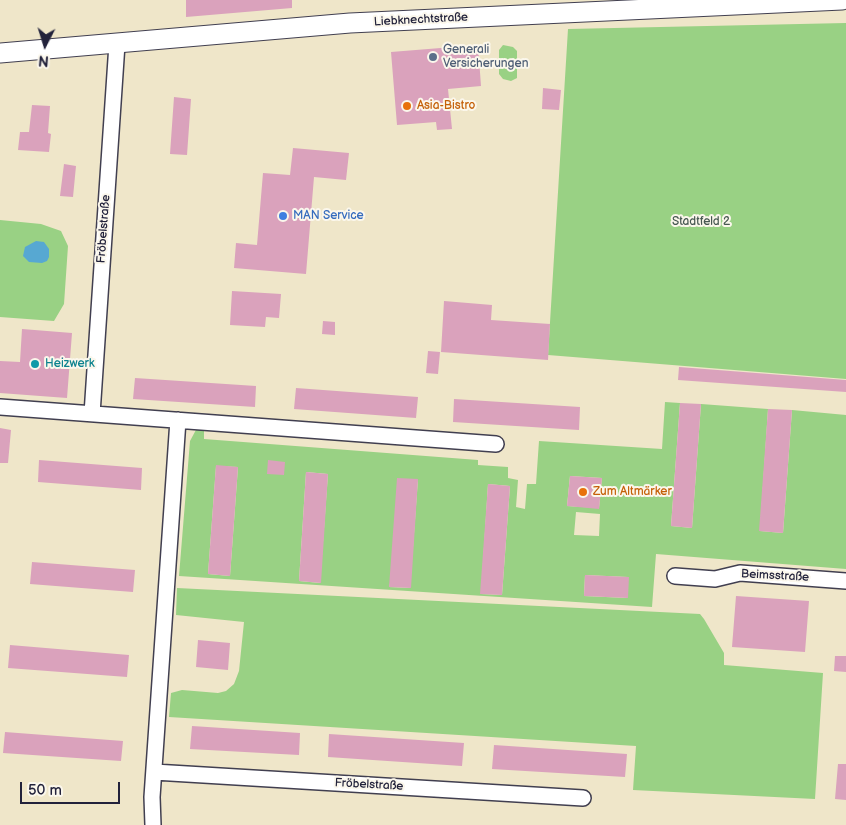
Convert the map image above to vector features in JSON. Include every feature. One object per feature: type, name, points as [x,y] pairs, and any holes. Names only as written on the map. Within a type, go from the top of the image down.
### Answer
[{"type":"street","name":"Liebknechtstraße","points":[[0,53],[350,23],[842,0]]},
{"type":"street","name":"Fröbelstraße","points":[[92,414],[116,44]]},
{"type":"street","points":[[0,407],[496,444]]},
{"type":"street","points":[[153,825],[154,772],[178,420]]},
{"type":"street","name":"Beimsstraße","points":[[675,576],[715,578],[740,573],[846,581]]},
{"type":"street","name":"Fröbelstraße","points":[[154,772],[583,798]]},
{"type":"green space","name":"Stadtfeld 2","points":[[846,23],[846,379],[548,355],[568,29]]},
{"type":"green space","points":[[503,45],[513,47],[517,51],[517,78],[511,81],[503,79],[499,74],[499,50]]},
{"type":"green space","points":[[0,220],[41,224],[61,231],[68,246],[64,304],[54,321],[0,317]]},
{"type":"green space","points":[[665,402],[680,403],[671,526],[692,528],[701,404],[768,409],[760,531],[783,533],[792,410],[846,415],[846,569],[656,554],[652,607],[179,576],[190,441],[197,428],[204,429],[204,439],[478,460],[478,465],[508,467],[508,478],[518,480],[516,507],[525,509],[527,484],[536,484],[539,441],[662,449]],"holes":[[[216,466],[238,467],[230,576],[208,574]],[[306,472],[328,474],[320,583],[299,581]],[[570,476],[602,478],[599,508],[567,506]],[[418,479],[410,588],[389,587]],[[488,484],[510,486],[502,595],[481,594]],[[576,512],[600,514],[599,536],[574,535]],[[585,575],[628,577],[627,598],[584,596]]]},
{"type":"green space","points":[[177,588],[700,614],[724,653],[724,665],[823,673],[815,799],[633,790],[636,746],[169,717],[171,693],[182,690],[218,693],[226,691],[234,684],[239,671],[244,622],[176,615]]},
{"type":"water","points":[[36,241],[44,242],[49,249],[47,261],[42,263],[29,262],[23,256],[25,247]]},
{"type":"building","points":[[186,0],[292,0],[292,8],[186,17]]},
{"type":"building","points":[[478,45],[481,86],[448,89],[452,129],[437,130],[436,122],[397,125],[391,52]]},
{"type":"building","points":[[543,88],[561,90],[559,110],[542,109]]},
{"type":"building","points":[[174,97],[191,99],[187,155],[170,154]]},
{"type":"building","points":[[32,105],[50,106],[48,133],[51,134],[49,152],[18,150],[20,132],[29,132]]},
{"type":"building","points":[[293,148],[349,153],[346,180],[314,177],[306,274],[234,268],[236,243],[257,245],[263,173],[290,175]]},
{"type":"building","points":[[64,164],[76,166],[73,197],[60,196]]},
{"type":"building","points":[[232,291],[281,294],[279,318],[266,317],[265,327],[230,325]]},
{"type":"building","points":[[444,301],[492,305],[491,320],[550,324],[548,360],[441,352]]},
{"type":"building","points":[[323,321],[335,322],[335,335],[322,334]]},
{"type":"building","name":"Heizwerk","points":[[22,329],[72,333],[67,398],[0,393],[0,361],[20,362]]},
{"type":"building","points":[[428,351],[440,352],[438,374],[426,373]]},
{"type":"building","points":[[679,367],[846,380],[846,392],[678,380]]},
{"type":"building","points":[[135,378],[256,386],[255,407],[133,399]]},
{"type":"building","points":[[296,388],[418,397],[416,418],[294,409]]},
{"type":"building","points":[[454,399],[580,407],[579,430],[453,422]]},
{"type":"building","points":[[680,403],[701,404],[692,528],[671,526]]},
{"type":"building","points":[[768,409],[792,410],[783,533],[759,531]]},
{"type":"building","points":[[0,428],[11,430],[8,463],[0,463]]},
{"type":"building","points":[[39,460],[142,468],[141,490],[38,482]]},
{"type":"building","points":[[268,460],[285,462],[284,475],[267,474]]},
{"type":"building","points":[[216,465],[238,467],[230,576],[208,574]]},
{"type":"building","points":[[306,472],[328,474],[321,583],[299,581]]},
{"type":"building","points":[[570,476],[602,478],[599,509],[567,506]]},
{"type":"building","points":[[397,478],[418,479],[411,588],[389,587]]},
{"type":"building","points":[[488,484],[510,486],[502,595],[480,594]]},
{"type":"building","points":[[32,562],[135,570],[133,592],[30,584]]},
{"type":"building","points":[[585,575],[629,577],[628,598],[584,596]]},
{"type":"building","points":[[736,596],[809,601],[805,652],[732,647]]},
{"type":"building","points":[[198,640],[230,643],[228,670],[196,667]]},
{"type":"building","points":[[10,645],[129,655],[127,677],[8,668]]},
{"type":"building","points":[[835,656],[846,656],[846,672],[834,671]]},
{"type":"building","points":[[192,726],[300,733],[299,755],[190,749]]},
{"type":"building","points":[[5,732],[123,741],[121,761],[3,753]]},
{"type":"building","points":[[329,734],[464,743],[462,766],[328,757]]},
{"type":"building","points":[[494,745],[627,754],[625,777],[492,769]]},
{"type":"building","points":[[838,764],[846,764],[846,800],[835,799]]},
{"type":"place","name":"Generali Versicherungen","points":[[433,57]]},
{"type":"place","name":"Asia-Bistro","points":[[407,106]]},
{"type":"place","name":"MAN Service","points":[[283,216]]},
{"type":"place","name":"Heizwerk","points":[[35,364]]},
{"type":"place","name":"Zum Altmärker","points":[[583,492]]}]
